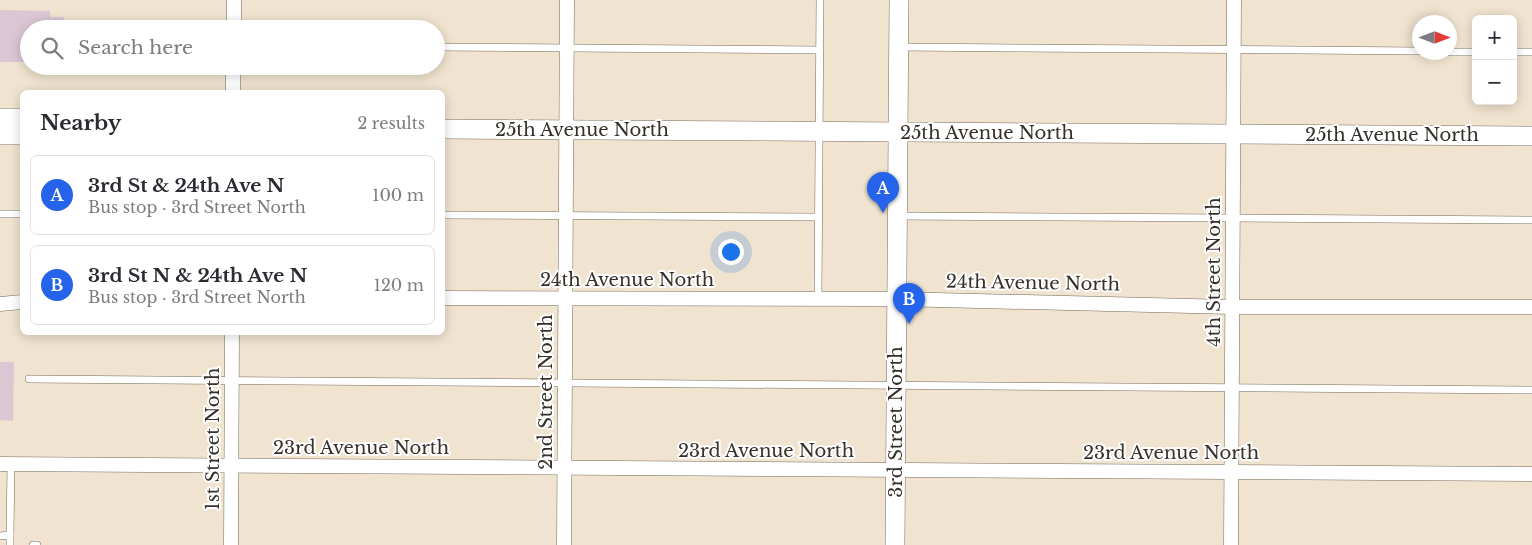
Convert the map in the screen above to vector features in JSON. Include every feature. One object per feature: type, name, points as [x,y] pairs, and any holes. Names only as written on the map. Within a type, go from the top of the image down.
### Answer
[{"type":"street","points":[[234,0],[234,20]]},
{"type":"street","name":"2nd Street North","points":[[564,545],[567,0]]},
{"type":"street","name":"3rd Street North","points":[[895,545],[899,0]]},
{"type":"street","name":"4th Street North","points":[[1231,545],[1234,0]]},
{"type":"street","points":[[233,75],[233,90]]},
{"type":"street","points":[[0,118],[20,118]]},
{"type":"street","name":"25th Avenue North","points":[[445,129],[1532,136]]},
{"type":"street","points":[[0,135],[20,135]]},
{"type":"street","name":"24th Avenue North","points":[[445,298],[897,299],[1232,307],[1532,307]]},
{"type":"street","points":[[0,304],[20,302]]},
{"type":"street","name":"1st Street North","points":[[231,545],[232,335]]},
{"type":"street","name":"23rd Avenue North","points":[[5,464],[1532,474]]},
{"type":"lane","points":[[818,299],[820,0]]},
{"type":"lane","points":[[445,47],[819,50]]},
{"type":"lane","points":[[898,47],[1412,51]]},
{"type":"lane","points":[[1457,52],[1472,52]]},
{"type":"lane","points":[[1517,52],[1532,52]]},
{"type":"lane","points":[[0,214],[20,214]]},
{"type":"lane","points":[[445,215],[818,217]]},
{"type":"lane","points":[[897,216],[1532,220]]},
{"type":"lane","points":[[29,380],[1532,390]]},
{"type":"lane","points":[[5,464],[10,545]]},
{"type":"lane","points":[[0,536],[10,535]]},
{"type":"building","points":[[0,10],[50,11],[50,17],[64,17],[64,20],[20,20],[20,62],[0,62]]},
{"type":"building","points":[[0,362],[14,362],[13,421],[0,420]]},
{"type":"place","name":"3rd St & 24th Ave N","points":[[883,213]]},
{"type":"place","name":"3rd St N & 24th Ave N","points":[[909,324]]}]
